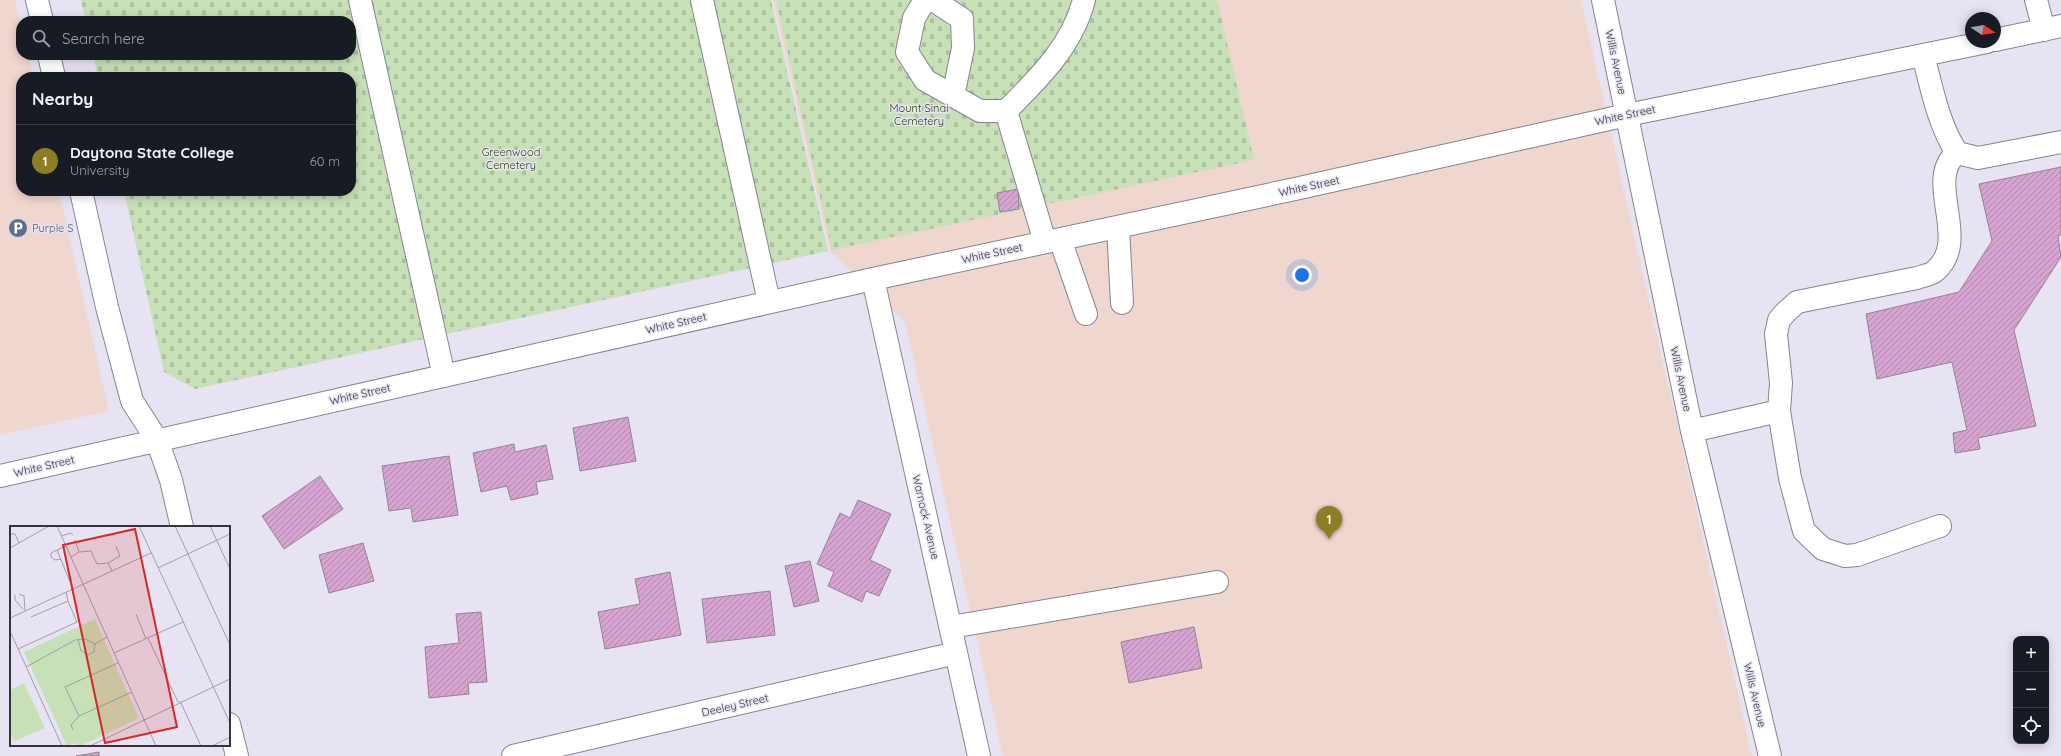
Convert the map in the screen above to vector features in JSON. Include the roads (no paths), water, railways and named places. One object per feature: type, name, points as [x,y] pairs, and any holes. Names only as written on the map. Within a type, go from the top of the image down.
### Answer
[{"type":"street","points":[[37,0],[41,16]]},
{"type":"street","points":[[360,0],[444,376]]},
{"type":"street","points":[[702,0],[769,302]]},
{"type":"street","points":[[925,0],[914,18],[907,52],[925,80],[980,111],[1006,111],[1043,73],[1061,51],[1074,26],[1084,0]]},
{"type":"street","points":[[934,0],[962,19],[963,48],[953,96]]},
{"type":"street","name":"Willis Avenue","points":[[1603,0],[1692,431],[1770,756]]},
{"type":"street","points":[[2001,39],[2053,28],[2036,0]]},
{"type":"street","name":"White Street","points":[[0,476],[873,279],[1118,227],[1627,115],[1965,47]]},
{"type":"street","points":[[1924,56],[1937,110],[1946,136],[1957,153],[1978,158],[2061,142]]},
{"type":"street","points":[[50,60],[53,72]]},
{"type":"street","points":[[1006,111],[1053,240],[1086,314]]},
{"type":"street","points":[[1940,526],[1857,555],[1844,556],[1823,549],[1804,532],[1790,478],[1779,411],[1781,383],[1776,334],[1779,320],[1797,302],[1917,278],[1934,272],[1943,260],[1948,245],[1950,223],[1943,174],[1949,159],[1957,153]]},
{"type":"street","points":[[82,196],[107,307],[132,401],[157,440],[171,480],[182,526]]},
{"type":"street","points":[[1118,227],[1122,303]]},
{"type":"street","name":"Warnock Avenue","points":[[873,279],[979,756]]},
{"type":"street","points":[[1692,431],[1779,411]]},
{"type":"street","points":[[951,627],[1217,582]]},
{"type":"street","name":"Deeley Street","points":[[513,756],[956,653]]},
{"type":"street","points":[[230,728],[237,756]]},
{"type":"place","name":"Purple S","points":[[18,228]]},
{"type":"place","name":"Daytona State College","points":[[1329,539]]},
{"type":"park label","name":"Mount Sinai Cemetery","points":[[919,114]]},
{"type":"park label","name":"Greenwood Cemetery","points":[[511,158]]}]
